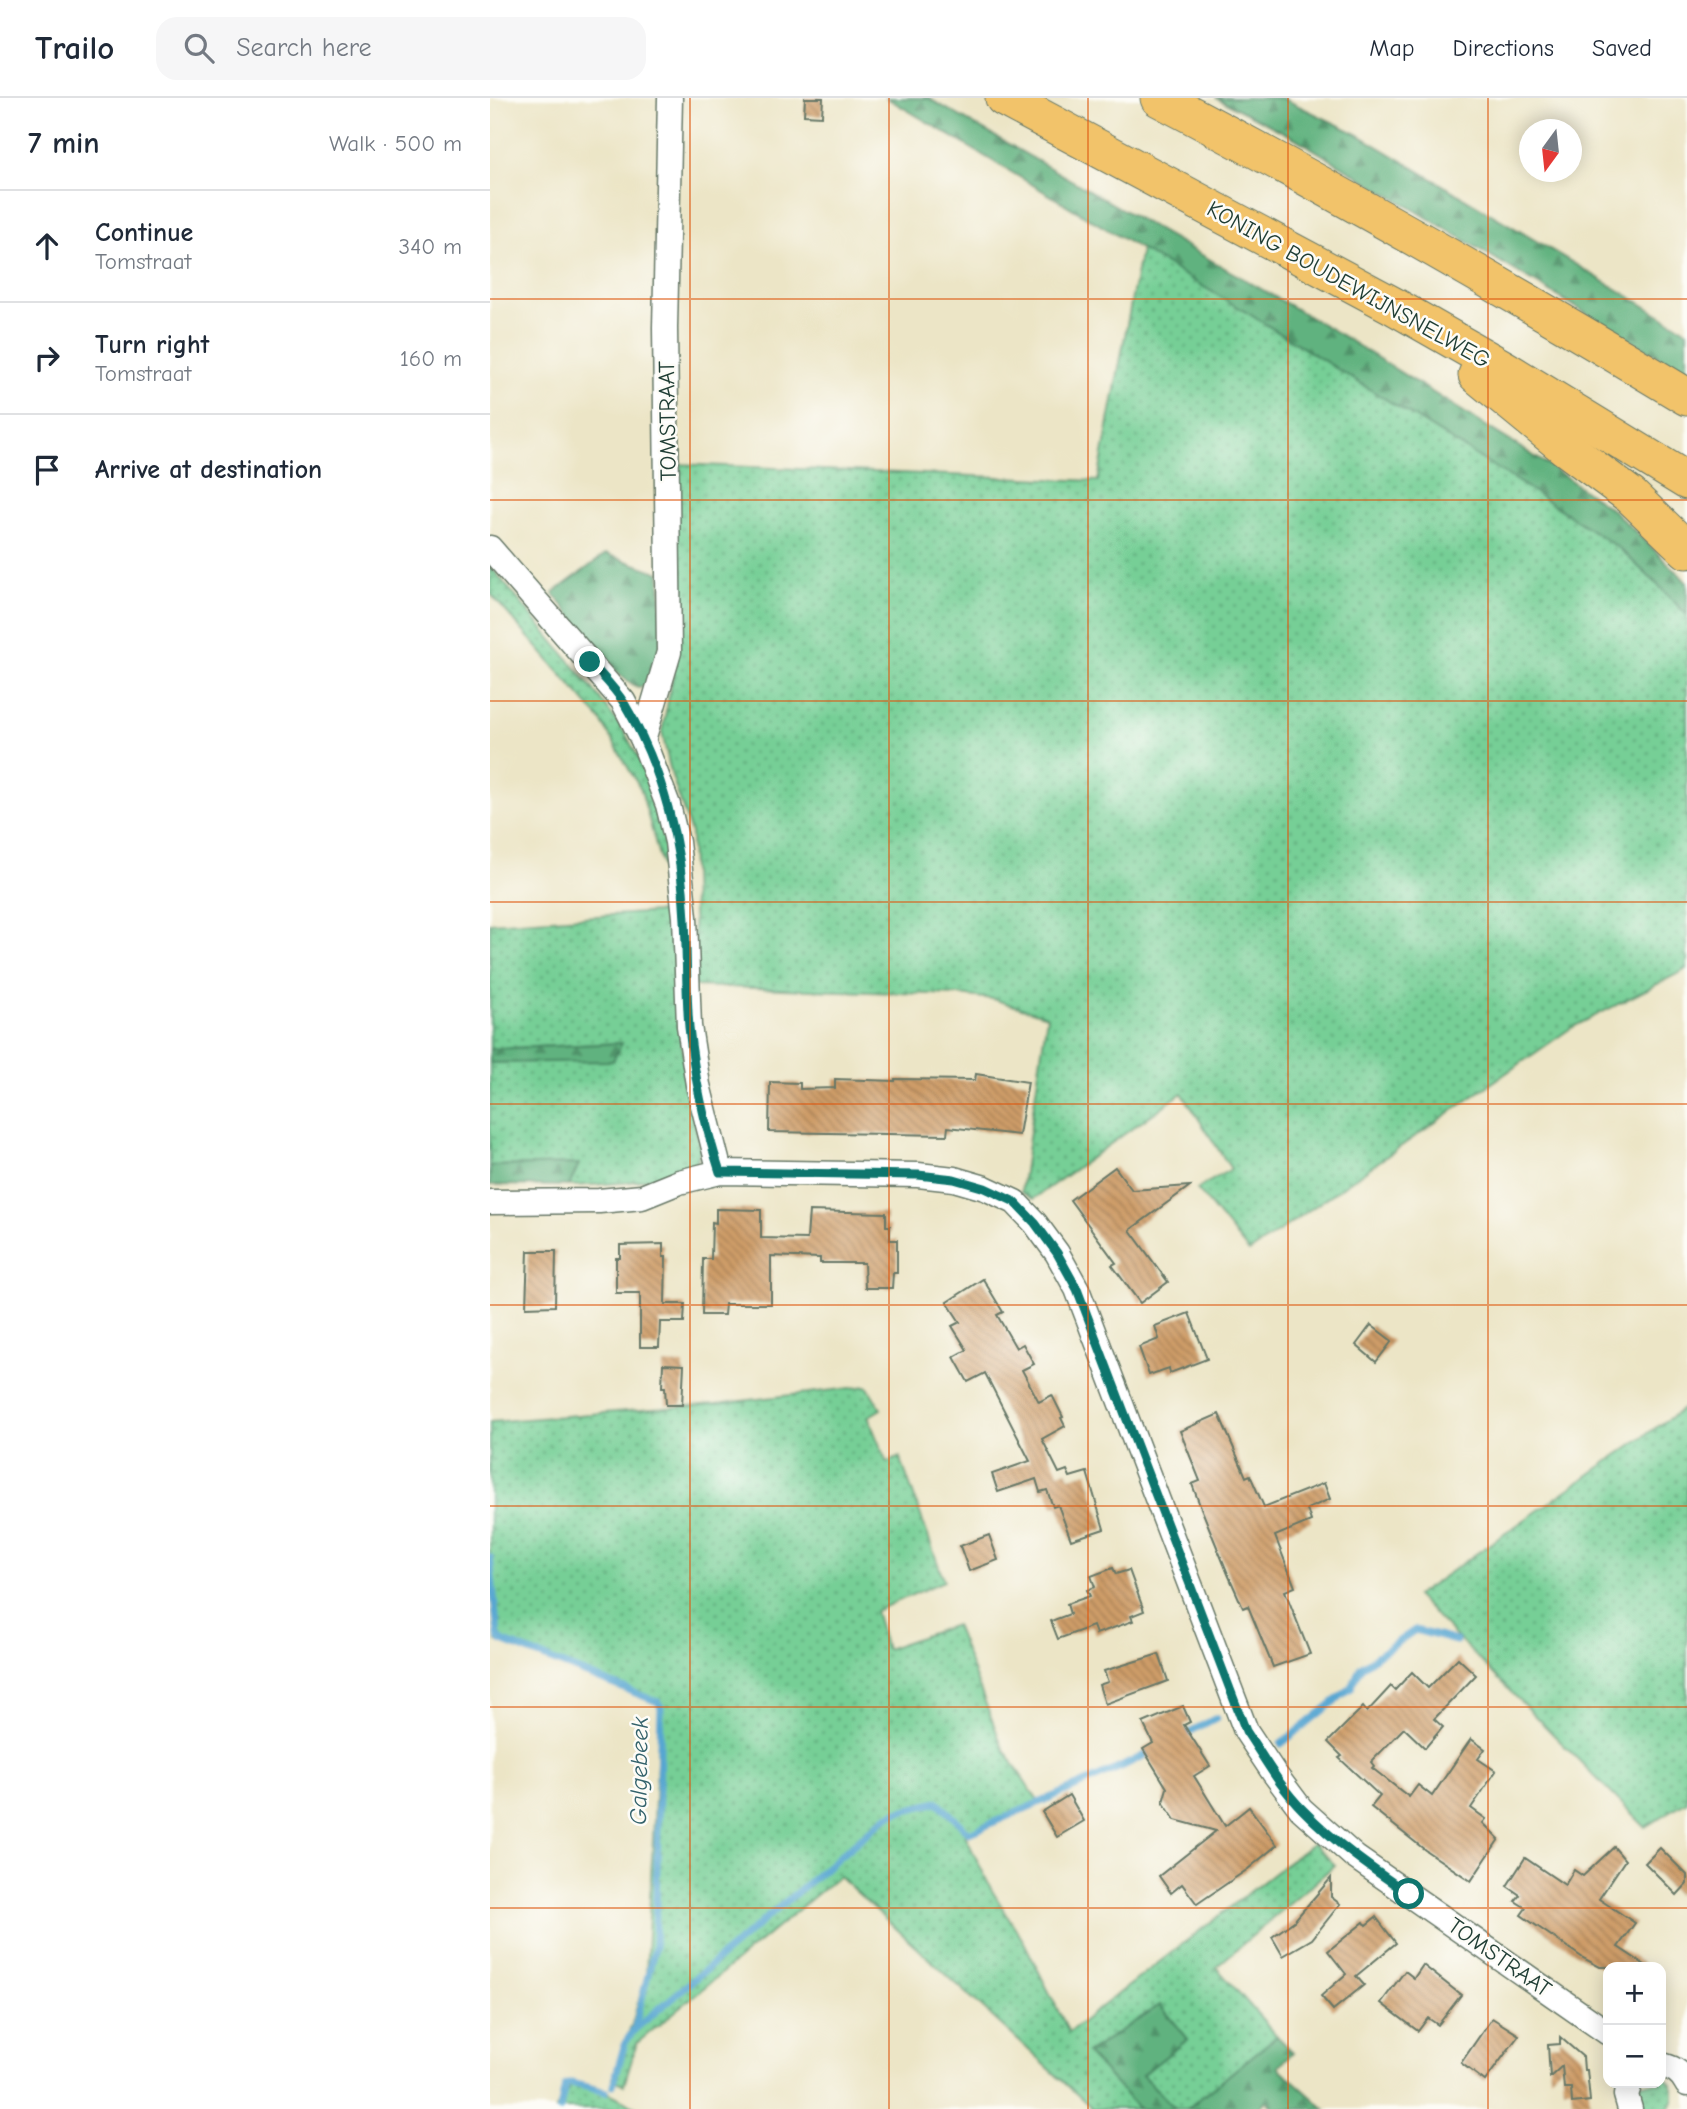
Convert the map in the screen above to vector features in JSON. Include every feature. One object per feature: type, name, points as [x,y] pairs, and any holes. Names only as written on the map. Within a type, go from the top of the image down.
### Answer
[{"type":"highway","name":"KONING BOUDEWIJNSNELWEG","points":[[1004,98],[1392,306],[1504,369],[1687,481]]},
{"type":"highway","points":[[1158,98],[1366,209],[1522,297],[1687,397]]},
{"type":"highway","points":[[1392,306],[1565,447],[1631,496],[1687,550]]},
{"type":"street","name":"TOMSTRAAT","points":[[643,740],[669,652],[665,328],[670,98]]},
{"type":"street","points":[[490,548],[623,701],[643,740],[668,805],[677,842],[685,917],[689,1026],[698,1085],[720,1172]]},
{"type":"street","name":"TOMSTRAAT","points":[[490,1202],[599,1201],[642,1197],[679,1182],[720,1172],[918,1175],[954,1179],[985,1188],[1015,1202],[1057,1253],[1077,1289],[1246,1731],[1274,1773],[1301,1809],[1354,1857],[1603,2030]]},
{"type":"street","points":[[1666,2066],[1681,2074],[1687,2084]]},
{"type":"street","points":[[1628,2088],[1626,2095],[1630,2109]]},
{"type":"green space","points":[[887,98],[928,98],[1336,332],[1553,468],[1615,512],[1679,574],[1687,583],[1687,615],[1620,549],[1528,488],[1251,315]]},
{"type":"green space","points":[[1216,98],[1282,98],[1357,134],[1687,331],[1687,374],[1293,137]]},
{"type":"green space","points":[[1141,249],[1528,488],[1620,549],[1687,615],[1687,969],[1571,1028],[1249,1252],[1197,1189],[1231,1169],[1182,1093],[1033,1199],[1021,1192],[1047,1016],[993,999],[959,995],[695,986],[691,833],[671,773],[662,732],[677,655],[675,464],[1098,481]]},
{"type":"green space","points":[[606,554],[660,573],[662,641],[649,684],[638,688],[617,673],[553,593]]},
{"type":"green space","points":[[490,566],[593,689],[625,733],[647,774],[663,819],[674,911],[641,790],[600,719],[490,593]]},
{"type":"green space","points":[[674,911],[675,985],[685,1074],[700,1148],[697,1163],[651,1179],[569,1186],[578,1164],[490,1166],[490,1063],[541,1062],[621,1043],[490,1049],[490,923]]},
{"type":"green space","points":[[622,1043],[613,1061],[490,1063],[490,1049]]},
{"type":"green space","points":[[579,1164],[569,1186],[490,1185],[490,1166]]},
{"type":"green space","points":[[867,1386],[881,1409],[868,1417],[887,1463],[900,1457],[944,1581],[875,1611],[886,1649],[955,1625],[1003,1748],[1040,1804],[965,1835],[991,1889],[1024,1942],[1069,2032],[1313,1843],[1335,1865],[1216,1967],[1277,2036],[1187,2109],[1176,2109],[1142,2075],[1188,2039],[1160,2005],[1088,2053],[1139,2109],[1093,2109],[839,1876],[637,2043],[624,2085],[612,2078],[632,2024],[646,1974],[660,1704],[497,1641],[490,1580],[490,1422],[716,1404]]},
{"type":"green space","points":[[1687,1406],[1687,1801],[1645,1827],[1416,1596]]},
{"type":"green space","points":[[1160,2005],[1188,2039],[1142,2075],[1176,2109],[1139,2109],[1087,2053]]},
{"type":"green space","points":[[1277,2036],[1293,2052],[1278,2067],[1325,2109],[1275,2109],[1266,2101],[1258,2109],[1187,2109]]},
{"type":"green space","points":[[1666,2080],[1674,2090],[1674,2099],[1669,2109],[1641,2109],[1635,2090],[1666,2088]]},
{"type":"green space","points":[[573,2082],[598,2087],[640,2109],[556,2109]]},
{"type":"building","points":[[805,98],[823,98],[822,116],[804,115]]},
{"type":"building","points":[[976,1074],[1028,1082],[1019,1135],[948,1127],[947,1135],[769,1132],[770,1082],[800,1083],[800,1089],[835,1088],[835,1079],[975,1080]]},
{"type":"building","points":[[1115,1167],[1132,1190],[1190,1186],[1130,1230],[1168,1282],[1140,1303],[1112,1265],[1116,1263],[1070,1200]]},
{"type":"building","points":[[716,1209],[761,1210],[761,1238],[807,1239],[809,1211],[886,1213],[890,1240],[897,1240],[897,1273],[893,1273],[892,1288],[865,1288],[864,1263],[820,1263],[820,1258],[771,1256],[771,1304],[725,1304],[724,1315],[702,1315],[703,1259],[711,1259],[712,1222],[716,1223]]},
{"type":"building","points":[[663,1244],[663,1257],[666,1257],[665,1304],[685,1304],[684,1322],[660,1322],[659,1347],[640,1347],[640,1293],[616,1293],[616,1258],[620,1258],[620,1245]]},
{"type":"building","points":[[528,1251],[556,1251],[555,1306],[526,1307]]},
{"type":"building","points":[[983,1279],[1003,1312],[997,1315],[1016,1348],[1023,1344],[1034,1364],[1022,1370],[1039,1402],[1052,1395],[1063,1417],[1061,1418],[1065,1426],[1042,1439],[1059,1473],[1067,1470],[1070,1477],[1087,1472],[1104,1529],[1071,1540],[1058,1505],[1053,1507],[1047,1490],[1040,1492],[1036,1479],[998,1492],[992,1474],[1030,1461],[985,1373],[968,1382],[954,1357],[967,1350],[952,1326],[960,1322],[947,1302]]},
{"type":"building","points":[[1189,1313],[1207,1359],[1170,1373],[1169,1368],[1149,1375],[1139,1347],[1159,1339],[1155,1326]]},
{"type":"building","points":[[1371,1325],[1392,1341],[1376,1362],[1356,1345]]},
{"type":"building","points":[[663,1364],[684,1365],[682,1405],[666,1405],[665,1387],[662,1387]]},
{"type":"building","points":[[1219,1414],[1246,1477],[1250,1475],[1264,1507],[1324,1483],[1330,1499],[1307,1509],[1311,1521],[1275,1536],[1295,1587],[1285,1591],[1310,1654],[1273,1667],[1248,1606],[1243,1608],[1201,1508],[1192,1484],[1200,1481],[1180,1431]]},
{"type":"building","points":[[989,1535],[998,1560],[969,1571],[960,1546]]},
{"type":"building","points":[[1113,1568],[1116,1574],[1129,1570],[1144,1611],[1131,1616],[1133,1621],[1096,1634],[1093,1626],[1058,1639],[1051,1621],[1070,1614],[1067,1604],[1090,1596],[1087,1590],[1095,1587],[1091,1576]]},
{"type":"building","points":[[1159,1654],[1168,1681],[1105,1704],[1099,1685],[1108,1682],[1104,1671]]},
{"type":"building","points":[[1458,1658],[1476,1675],[1434,1719],[1443,1727],[1425,1748],[1404,1728],[1371,1762],[1374,1766],[1372,1768],[1409,1797],[1418,1785],[1432,1796],[1471,1739],[1485,1749],[1478,1759],[1496,1771],[1471,1808],[1486,1819],[1483,1823],[1499,1839],[1471,1881],[1425,1850],[1371,1807],[1380,1796],[1339,1758],[1342,1756],[1328,1742],[1363,1707],[1367,1712],[1391,1686],[1395,1690],[1412,1672],[1428,1688]]},
{"type":"building","points":[[1183,1706],[1190,1722],[1184,1725],[1210,1766],[1194,1776],[1225,1826],[1249,1807],[1277,1845],[1248,1869],[1197,1904],[1182,1884],[1171,1893],[1159,1876],[1216,1831],[1175,1820],[1163,1802],[1167,1788],[1143,1749],[1153,1743],[1143,1723]]},
{"type":"building","points":[[1069,1795],[1084,1821],[1057,1837],[1042,1812]]},
{"type":"building","points":[[1614,1847],[1625,1860],[1599,1899],[1635,1923],[1618,1947],[1640,1962],[1603,1962],[1603,1967],[1600,1967],[1583,1958],[1521,1915],[1526,1908],[1515,1901],[1520,1895],[1507,1886],[1525,1858],[1565,1885],[1574,1870],[1583,1876]]},
{"type":"building","points":[[1660,1848],[1687,1875],[1687,1884],[1677,1895],[1645,1863]]},
{"type":"building","points":[[1331,1878],[1331,1897],[1340,1904],[1312,1939],[1283,1956],[1272,1937],[1294,1921]]},
{"type":"building","points":[[1376,1917],[1396,1943],[1356,1976],[1364,1985],[1333,2010],[1321,1996],[1346,1974],[1328,1951],[1364,1922],[1366,1925]]},
{"type":"building","points":[[1423,1965],[1461,1995],[1438,2025],[1428,2018],[1418,2031],[1381,2003],[1405,1971],[1414,1978]]},
{"type":"building","points":[[1492,2018],[1519,2035],[1485,2081],[1461,2063]]},
{"type":"building","points":[[1560,2037],[1583,2057],[1590,2101],[1572,2103],[1571,2088],[1564,2088],[1562,2066],[1550,2077],[1548,2045],[1560,2044]]},
{"type":"waterway","name":"Galgebeek","points":[[490,1557],[498,1636],[502,1641],[658,1702],[661,1707],[655,1947],[634,2030],[625,2043],[613,2085]]},
{"type":"waterway","points":[[1281,1744],[1351,1688],[1361,1667],[1415,1630],[1456,1641]]},
{"type":"waterway","points":[[1182,1736],[1216,1718]]},
{"type":"waterway","points":[[634,2030],[886,1817],[938,1802],[969,1833],[1153,1751]]},
{"type":"waterway","name":"Galgebeek","points":[[560,2109],[565,2085],[571,2083],[606,2092]]},
{"type":"route","points":[[590,662],[623,701],[643,740],[668,805],[677,842],[685,917],[689,1026],[698,1085],[720,1172],[918,1175],[954,1179],[985,1188],[1015,1202],[1057,1253],[1077,1289],[1246,1731],[1301,1809],[1354,1857],[1409,1894]]}]
